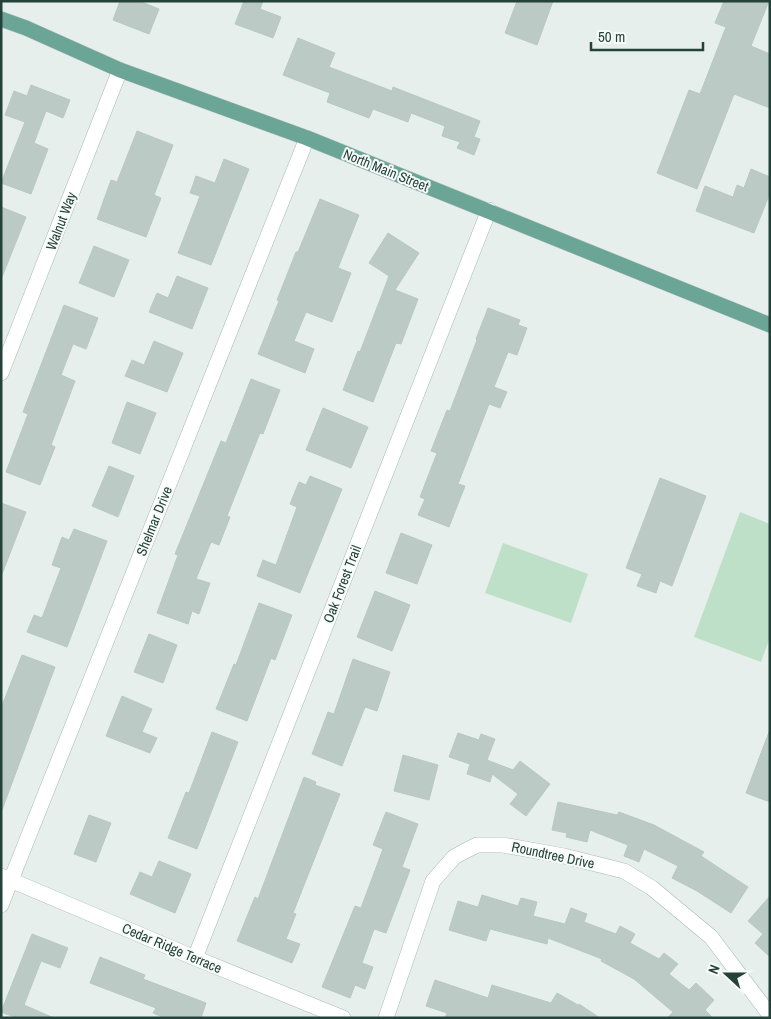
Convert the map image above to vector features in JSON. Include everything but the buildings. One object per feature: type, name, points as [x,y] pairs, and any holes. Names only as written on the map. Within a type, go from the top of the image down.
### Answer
[{"type":"main road","name":"North Main Street","points":[[1,19],[26,28],[120,70],[307,138],[770,325]]},
{"type":"street","name":"Walnut Way","points":[[1,373],[120,70]]},
{"type":"street","name":"Shelmar Drive","points":[[1,905],[6,878],[307,138]]},
{"type":"street","name":"Oak Forest Trail","points":[[195,958],[489,210]]},
{"type":"street","name":"Roundtree Drive","points":[[386,1018],[433,881],[454,857],[464,850],[477,845],[503,845],[564,856],[624,872],[652,888],[712,936],[770,1015]]},
{"type":"street","name":"Cedar Ridge Terrace","points":[[6,878],[195,958],[344,1018]]},
{"type":"green space","points":[[740,512],[770,524],[770,637],[761,662],[694,637]]},
{"type":"green space","points":[[503,543],[588,574],[571,623],[485,593]]}]
